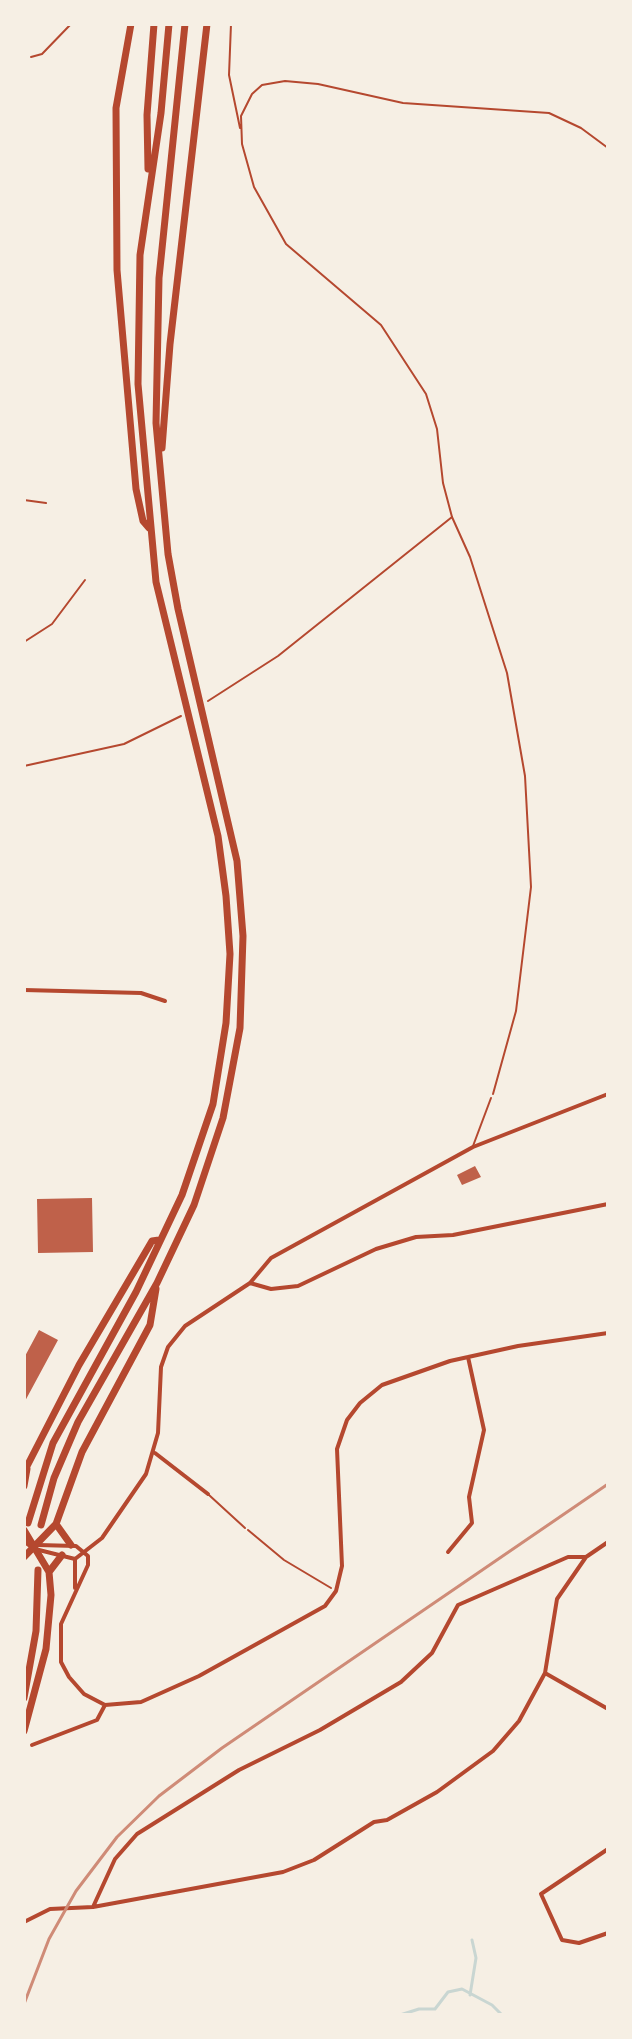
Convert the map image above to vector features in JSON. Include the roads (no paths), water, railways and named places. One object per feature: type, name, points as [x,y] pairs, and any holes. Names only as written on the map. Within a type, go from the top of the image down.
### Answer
[{"type":"highway","points":[[131,24],[122,58],[116,108],[117,270],[136,489],[143,521],[150,529]]},
{"type":"highway","points":[[148,189],[147,115],[154,24]]},
{"type":"highway","points":[[24,1557],[26,1526],[53,1443],[136,1292],[187,1183],[213,1104],[226,1023],[230,954],[218,836],[162,611],[150,529],[138,360],[140,269],[148,189],[164,90],[169,24]]},
{"type":"highway","points":[[41,1525],[54,1478],[78,1422],[157,1283],[194,1205],[223,1118],[240,1028],[243,968],[237,861],[168,554],[154,389],[159,278],[185,24]]},
{"type":"highway","points":[[161,478],[167,375],[207,24]]},
{"type":"highway","points":[[24,1486],[26,1469],[79,1365],[152,1241],[159,1240]]},
{"type":"highway","points":[[26,1545],[56,1524],[82,1452],[150,1325],[157,1283]]},
{"type":"highway","points":[[56,1524],[71,1545]]},
{"type":"highway","points":[[24,1731],[46,1649],[51,1595],[49,1572],[26,1545]]},
{"type":"highway","points":[[49,1572],[69,1557]]},
{"type":"highway","points":[[24,1698],[36,1631],[38,1570]]},
{"type":"street","points":[[24,990],[141,993],[165,1001]]},
{"type":"street","points":[[26,1545],[43,1553],[69,1557],[86,1553],[102,1538],[136,1493],[155,1453],[161,1367],[168,1347],[185,1326],[250,1283],[271,1258],[473,1147],[608,1094]]},
{"type":"street","points":[[250,1283],[271,1289],[298,1286],[376,1249],[416,1237],[453,1235],[608,1204]]},
{"type":"street","points":[[86,1553],[88,1565],[61,1624],[61,1662],[84,1694],[105,1705],[141,1702],[170,1690],[303,1620],[325,1606],[336,1591],[342,1566],[337,1449],[347,1420],[360,1403],[382,1385],[468,1357],[559,1338],[608,1333]]},
{"type":"street","points":[[448,1552],[472,1523],[469,1497],[484,1430],[468,1357]]},
{"type":"street","points":[[155,1453],[208,1494]]},
{"type":"street","points":[[24,1922],[50,1909],[93,1907],[283,1872],[314,1860],[363,1828],[387,1820],[437,1792],[493,1751],[519,1721],[545,1673],[557,1599],[586,1557],[608,1542]]},
{"type":"street","points":[[26,1545],[71,1545],[86,1553]]},
{"type":"street","points":[[69,1557],[75,1589]]},
{"type":"street","points":[[93,1907],[115,1859],[137,1834],[239,1770],[320,1730],[401,1682],[432,1653],[458,1605],[568,1557],[586,1557]]},
{"type":"street","points":[[545,1673],[608,1709]]},
{"type":"street","points":[[32,1745],[97,1720],[105,1705]]},
{"type":"street","points":[[608,1849],[541,1894],[562,1940],[579,1943],[608,1933]]},
{"type":"lane","points":[[31,57],[42,54],[71,24]]},
{"type":"lane","points":[[473,1147],[491,1098]]},
{"type":"lane","points":[[208,1494],[245,1528]]},
{"type":"waterway","points":[[470,1995],[476,1958],[472,1940]]},
{"type":"waterway","points":[[400,2015],[419,2009],[435,2009],[448,1992],[462,1989],[492,2005],[502,2015]]},
{"type":"railway","points":[[24,2004],[49,1939],[76,1891],[117,1837],[159,1796],[222,1748],[608,1484]]}]
